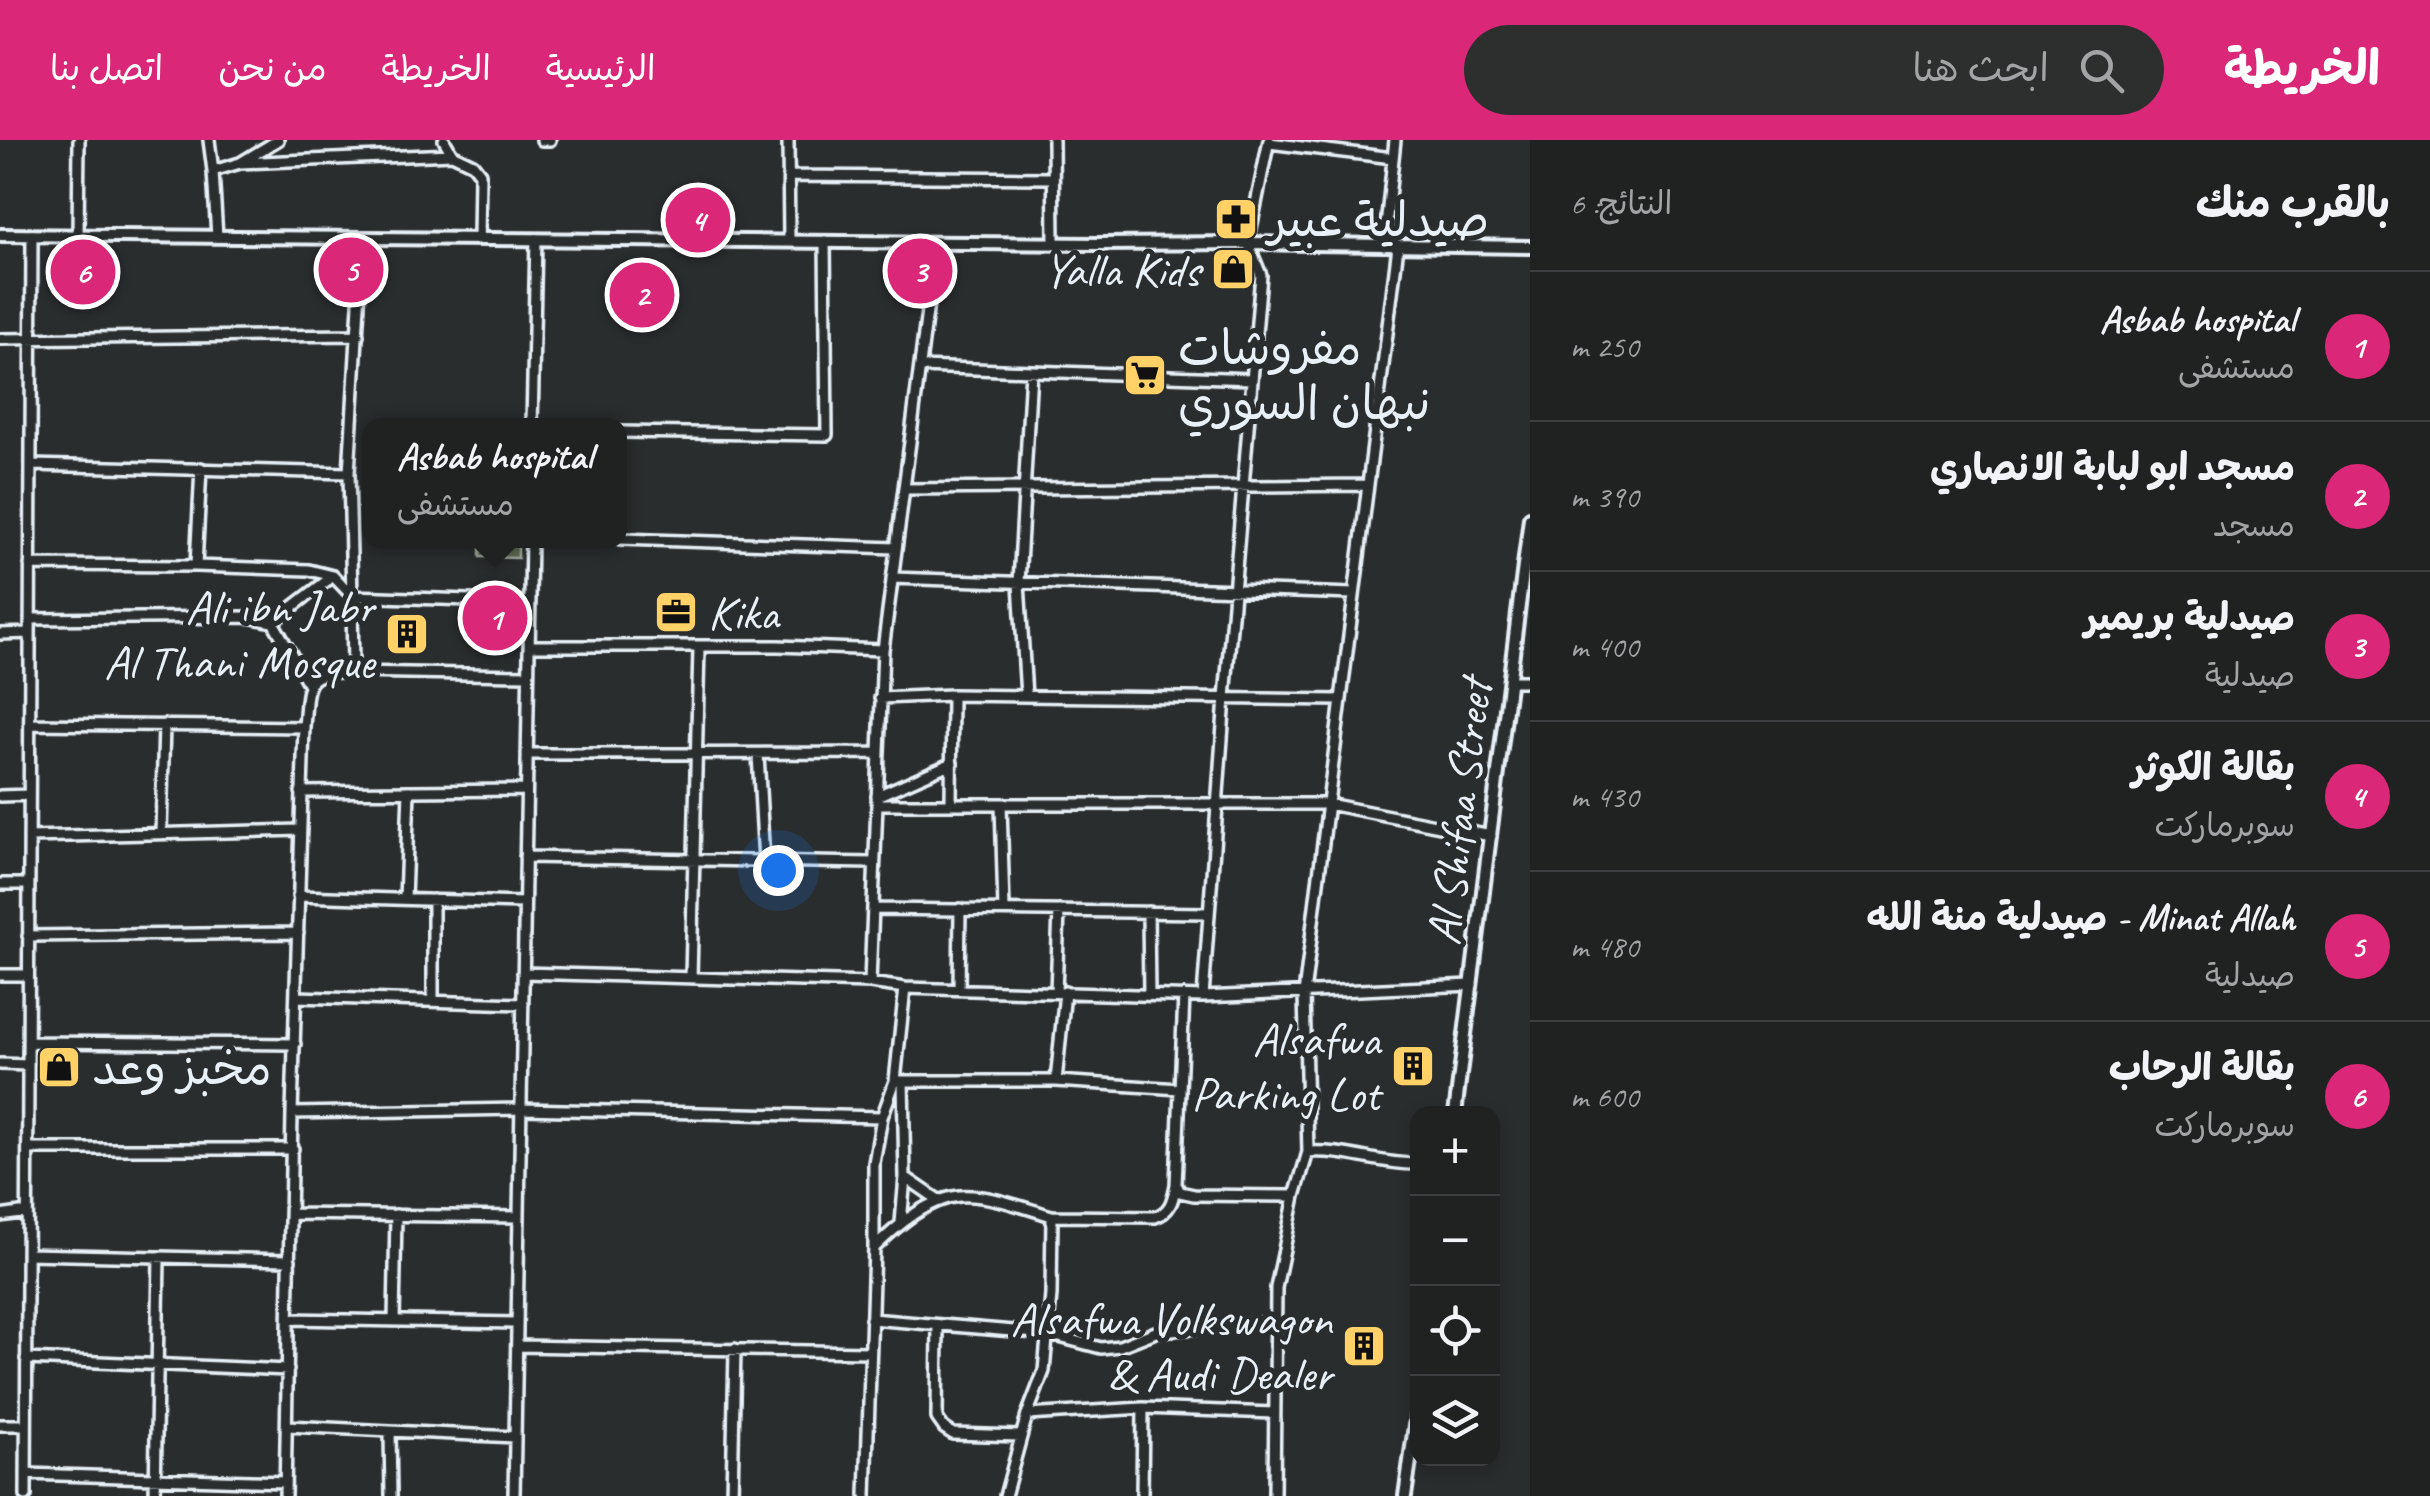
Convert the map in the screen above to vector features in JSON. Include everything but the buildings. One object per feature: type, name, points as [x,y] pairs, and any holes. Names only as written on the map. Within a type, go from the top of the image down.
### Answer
[{"type":"street","points":[[78,236],[79,140]]},
{"type":"street","points":[[209,140],[217,236]]},
{"type":"street","points":[[240,162],[278,140]]},
{"type":"street","points":[[444,140],[452,154]]},
{"type":"street","points":[[542,140],[550,140]]},
{"type":"street","points":[[788,140],[789,241]]},
{"type":"street","points":[[1053,140],[1054,243]]},
{"type":"street","points":[[1384,246],[1395,140]]},
{"type":"street","points":[[1203,997],[1261,275],[1248,243],[1269,142],[1393,158]]},
{"type":"street","points":[[212,170],[240,162],[452,154],[473,164],[480,174],[479,239]]},
{"type":"street","points":[[788,176],[1053,178]]},
{"type":"street","points":[[0,235],[1530,247]]},
{"type":"street","points":[[26,1496],[32,235]]},
{"type":"street","points":[[353,672],[349,473],[363,237]]},
{"type":"street","points":[[532,418],[536,239]]},
{"type":"street","points":[[627,432],[826,435],[825,242]]},
{"type":"street","points":[[870,982],[883,650],[936,242]]},
{"type":"street","points":[[1274,1496],[1276,1288],[1308,1152],[1304,994],[1398,246]]},
{"type":"street","points":[[0,339],[358,334]]},
{"type":"street","points":[[920,367],[1252,379]]},
{"type":"street","points":[[1026,696],[1019,583],[1030,371]]},
{"type":"street","points":[[31,465],[349,473]]},
{"type":"street","points":[[196,566],[202,468]]},
{"type":"street","points":[[904,489],[1368,484]]},
{"type":"street","name":"Al Shifaa Street","points":[[1456,1106],[1526,578],[1530,518]]},
{"type":"street","points":[[627,538],[896,548]]},
{"type":"street","points":[[514,1496],[530,548]]},
{"type":"street","points":[[30,565],[309,570],[333,576],[352,596],[530,602]]},
{"type":"street","points":[[30,619],[248,617],[273,622],[333,576]]},
{"type":"street","points":[[892,578],[1354,594]]},
{"type":"street","points":[[273,622],[309,685]]},
{"type":"street","points":[[0,634],[30,633]]},
{"type":"street","points":[[529,646],[883,650]]},
{"type":"street","points":[[692,978],[699,648]]},
{"type":"street","points":[[285,1496],[298,896],[309,685],[326,672],[528,676]]},
{"type":"street","points":[[1510,681],[1530,681]]},
{"type":"street","points":[[880,698],[952,695],[1341,700]]},
{"type":"street","points":[[951,804],[952,695]]},
{"type":"street","points":[[30,724],[304,727]]},
{"type":"street","points":[[161,833],[164,725]]},
{"type":"street","points":[[527,754],[878,754]]},
{"type":"street","points":[[758,754],[764,861]]},
{"type":"street","points":[[877,800],[952,763]]},
{"type":"street","points":[[302,792],[526,790]]},
{"type":"street","points":[[405,898],[410,791]]},
{"type":"street","points":[[0,796],[29,795]]},
{"type":"street","points":[[877,800],[951,804],[1328,804],[1490,836]]},
{"type":"street","points":[[1001,804],[1004,910]]},
{"type":"street","points":[[29,837],[302,830]]},
{"type":"street","points":[[525,856],[874,863]]},
{"type":"street","points":[[0,884],[28,884]]},
{"type":"street","points":[[298,896],[524,903]]},
{"type":"street","points":[[433,900],[434,1002]]},
{"type":"street","points":[[872,909],[1208,914]]},
{"type":"street","points":[[960,910],[960,989]]},
{"type":"street","points":[[1056,1081],[1059,911]]},
{"type":"street","points":[[1148,912],[1149,995]]},
{"type":"street","points":[[28,936],[298,933]]},
{"type":"street","points":[[523,974],[870,982],[905,988],[1203,997],[1472,985]]},
{"type":"street","points":[[0,975],[28,975]]},
{"type":"street","points":[[901,1223],[905,1176],[899,1081],[905,988]]},
{"type":"street","points":[[874,1248],[901,1223],[940,1201],[958,1196],[974,1196],[1052,1216],[1155,1216],[1168,1210],[1176,1185],[1184,996]]},
{"type":"street","points":[[296,998],[522,1004]]},
{"type":"street","points":[[28,1042],[295,1044]]},
{"type":"street","points":[[0,1064],[28,1065]]},
{"type":"street","points":[[899,1081],[1056,1081],[1180,1089]]},
{"type":"street","points":[[866,1496],[874,1163],[882,1116],[899,1081]]},
{"type":"street","points":[[292,1113],[521,1109],[882,1116]]},
{"type":"street","points":[[28,1149],[293,1149]]},
{"type":"street","points":[[1308,1152],[1328,1151],[1389,1164],[1410,1164]]},
{"type":"street","points":[[905,1176],[940,1201]]},
{"type":"street","points":[[1176,1185],[1180,1192],[1194,1195],[1296,1196]]},
{"type":"street","points":[[0,1216],[27,1212]]},
{"type":"street","points":[[292,1214],[519,1217]]},
{"type":"street","points":[[394,1321],[396,1215]]},
{"type":"street","points":[[1005,1496],[1020,1436],[1044,1371],[1052,1216]]},
{"type":"street","points":[[27,1254],[290,1260]]},
{"type":"street","points":[[155,1496],[159,1257]]},
{"type":"street","points":[[289,1319],[517,1323]]},
{"type":"street","points":[[871,1320],[1048,1334],[1100,1348],[1120,1346],[1158,1331],[1276,1322]]},
{"type":"street","points":[[938,1325],[937,1418],[944,1428],[953,1434],[1020,1436]]},
{"type":"street","points":[[517,1346],[870,1352]]},
{"type":"street","points":[[732,1496],[735,1350]]},
{"type":"street","points":[[26,1359],[288,1370]]},
{"type":"street","points":[[1027,1415],[1143,1408],[1274,1413]]},
{"type":"street","points":[[1142,1496],[1143,1408]]},
{"type":"street","points":[[0,1425],[26,1425]]},
{"type":"street","points":[[287,1426],[515,1437]]},
{"type":"street","points":[[390,1431],[391,1496]]},
{"type":"street","points":[[1406,1496],[1410,1465]]},
{"type":"street","points":[[26,1474],[285,1482]]},
{"type":"shaded area","points":[[461,601],[529,601],[529,637],[504,636],[503,641],[497,641],[497,635],[460,635]]},
{"type":"green space","points":[[480,548],[518,548],[518,558],[480,557]]},
{"type":"place","name":"صيدلية عبير","points":[[1236,219]]},
{"type":"place","name":"بقالة الكوثر","points":[[698,220]]},
{"type":"place","name":"Yalla Kids","points":[[1233,269]]},
{"type":"place","name":"Minat Allah - صيدلية منة الله","points":[[351,270]]},
{"type":"place","name":"صيدلية بريمير","points":[[920,271]]},
{"type":"place","name":"بقالة الرحاب","points":[[83,272]]},
{"type":"place","name":"مسجد ابو لبابة الانصاري","points":[[642,295]]},
{"type":"place","name":"مفروشات نبهان السوري","points":[[1145,375]]},
{"type":"place","name":"Kika","points":[[676,612]]},
{"type":"place","name":"Asbab hospital","points":[[495,618]]},
{"type":"place","name":"Ali ibn Jabr Al Thani Mosque","points":[[407,634]]},
{"type":"place","name":"Alsafwa Parking Lot","points":[[1413,1066]]},
{"type":"place","name":"مخبز وعد","points":[[59,1067]]},
{"type":"place","name":"Alsafwa Volkswagon & Audi Dealer","points":[[1364,1346]]}]
